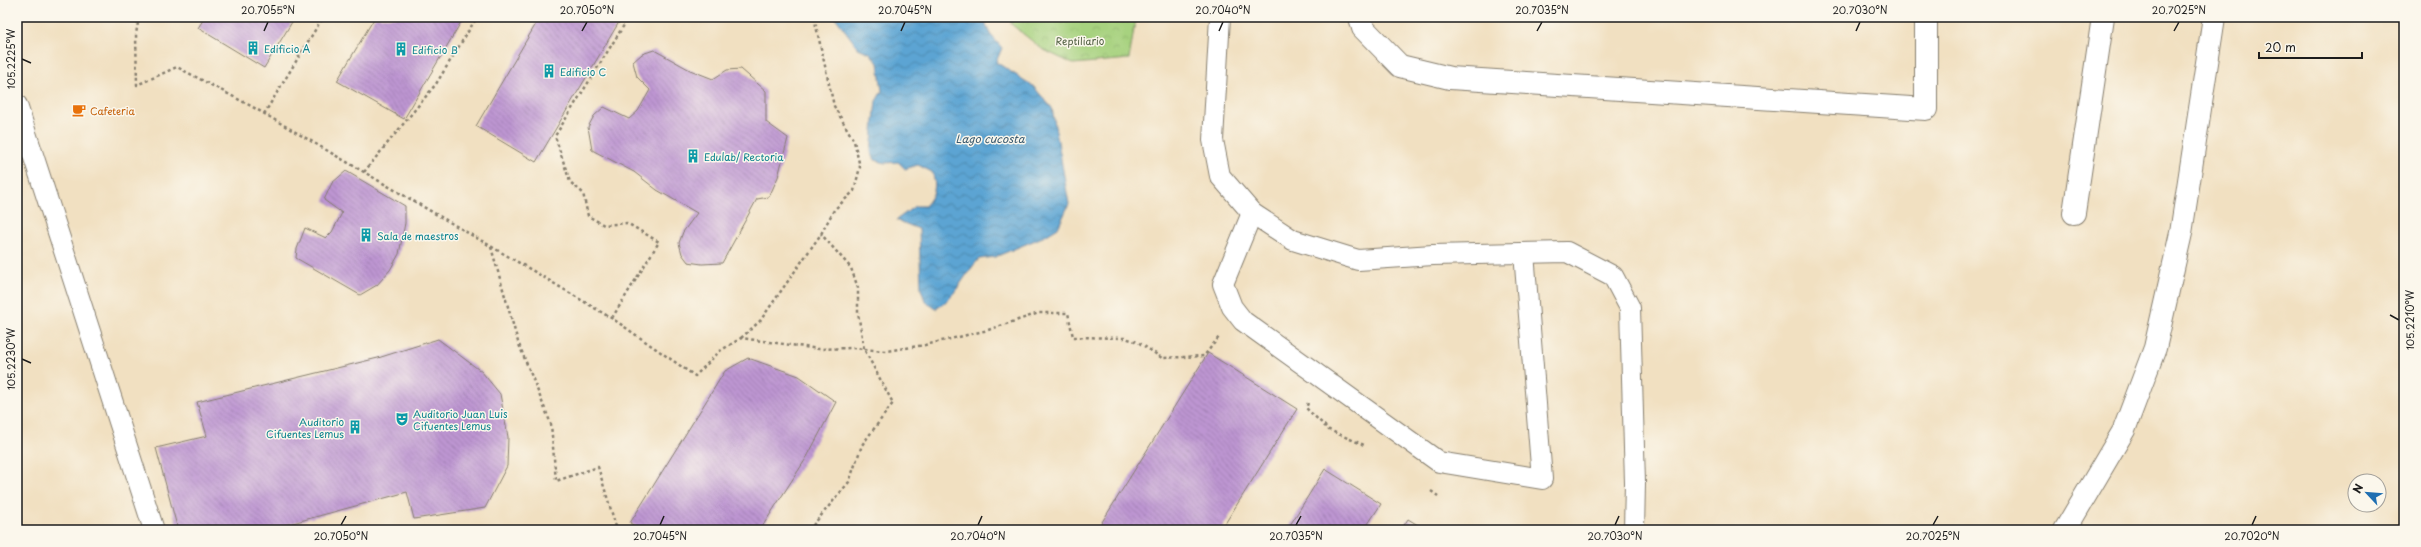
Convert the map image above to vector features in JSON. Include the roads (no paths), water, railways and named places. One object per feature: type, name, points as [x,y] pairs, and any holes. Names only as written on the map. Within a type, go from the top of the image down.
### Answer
[{"type":"street","points":[[1360,17],[1363,28],[1400,66],[1450,78],[1926,109],[1926,17]]},
{"type":"street","points":[[2074,213],[2103,17]]},
{"type":"street","points":[[2064,530],[2124,430],[2155,348],[2180,233],[2214,17]]},
{"type":"lane","points":[[1220,17],[1213,140],[1220,176],[1252,213],[1294,240],[1358,260],[1433,255],[1567,252],[1613,276],[1630,308],[1635,483],[1634,530]]},
{"type":"lane","points":[[17,105],[154,530]]},
{"type":"lane","points":[[1252,213],[1224,284],[1232,307],[1243,321],[1439,462],[1542,478],[1524,253]]},
{"type":"water","name":"Lago cucosta","points":[[835,17],[983,17],[990,34],[1002,48],[996,62],[1033,86],[1052,108],[1069,204],[1058,228],[1045,236],[995,257],[979,259],[949,299],[936,309],[925,301],[921,289],[919,229],[896,220],[915,206],[925,206],[931,198],[935,186],[932,172],[918,165],[905,169],[898,162],[885,163],[875,160],[871,152],[875,110],[876,101],[882,91],[878,63],[870,53],[858,48]]},
{"type":"place","name":"Edificio A","points":[[253,48]]},
{"type":"place","name":"Edificio B","points":[[401,49]]},
{"type":"place","name":"Edificio C","points":[[549,71]]},
{"type":"place","name":"Cafeteria","points":[[79,110]]},
{"type":"place","name":"Edulab/ Rectoria","points":[[693,156]]},
{"type":"place","name":"Sala de maestros","points":[[366,235]]},
{"type":"place","name":"Auditorio Juan Luis Cifuentes Lemus","points":[[402,419]]},
{"type":"place","name":"Auditorio Cifuentes Lemus","points":[[355,427]]},
{"type":"park label","name":"Reptiliario","points":[[1080,40]]}]
